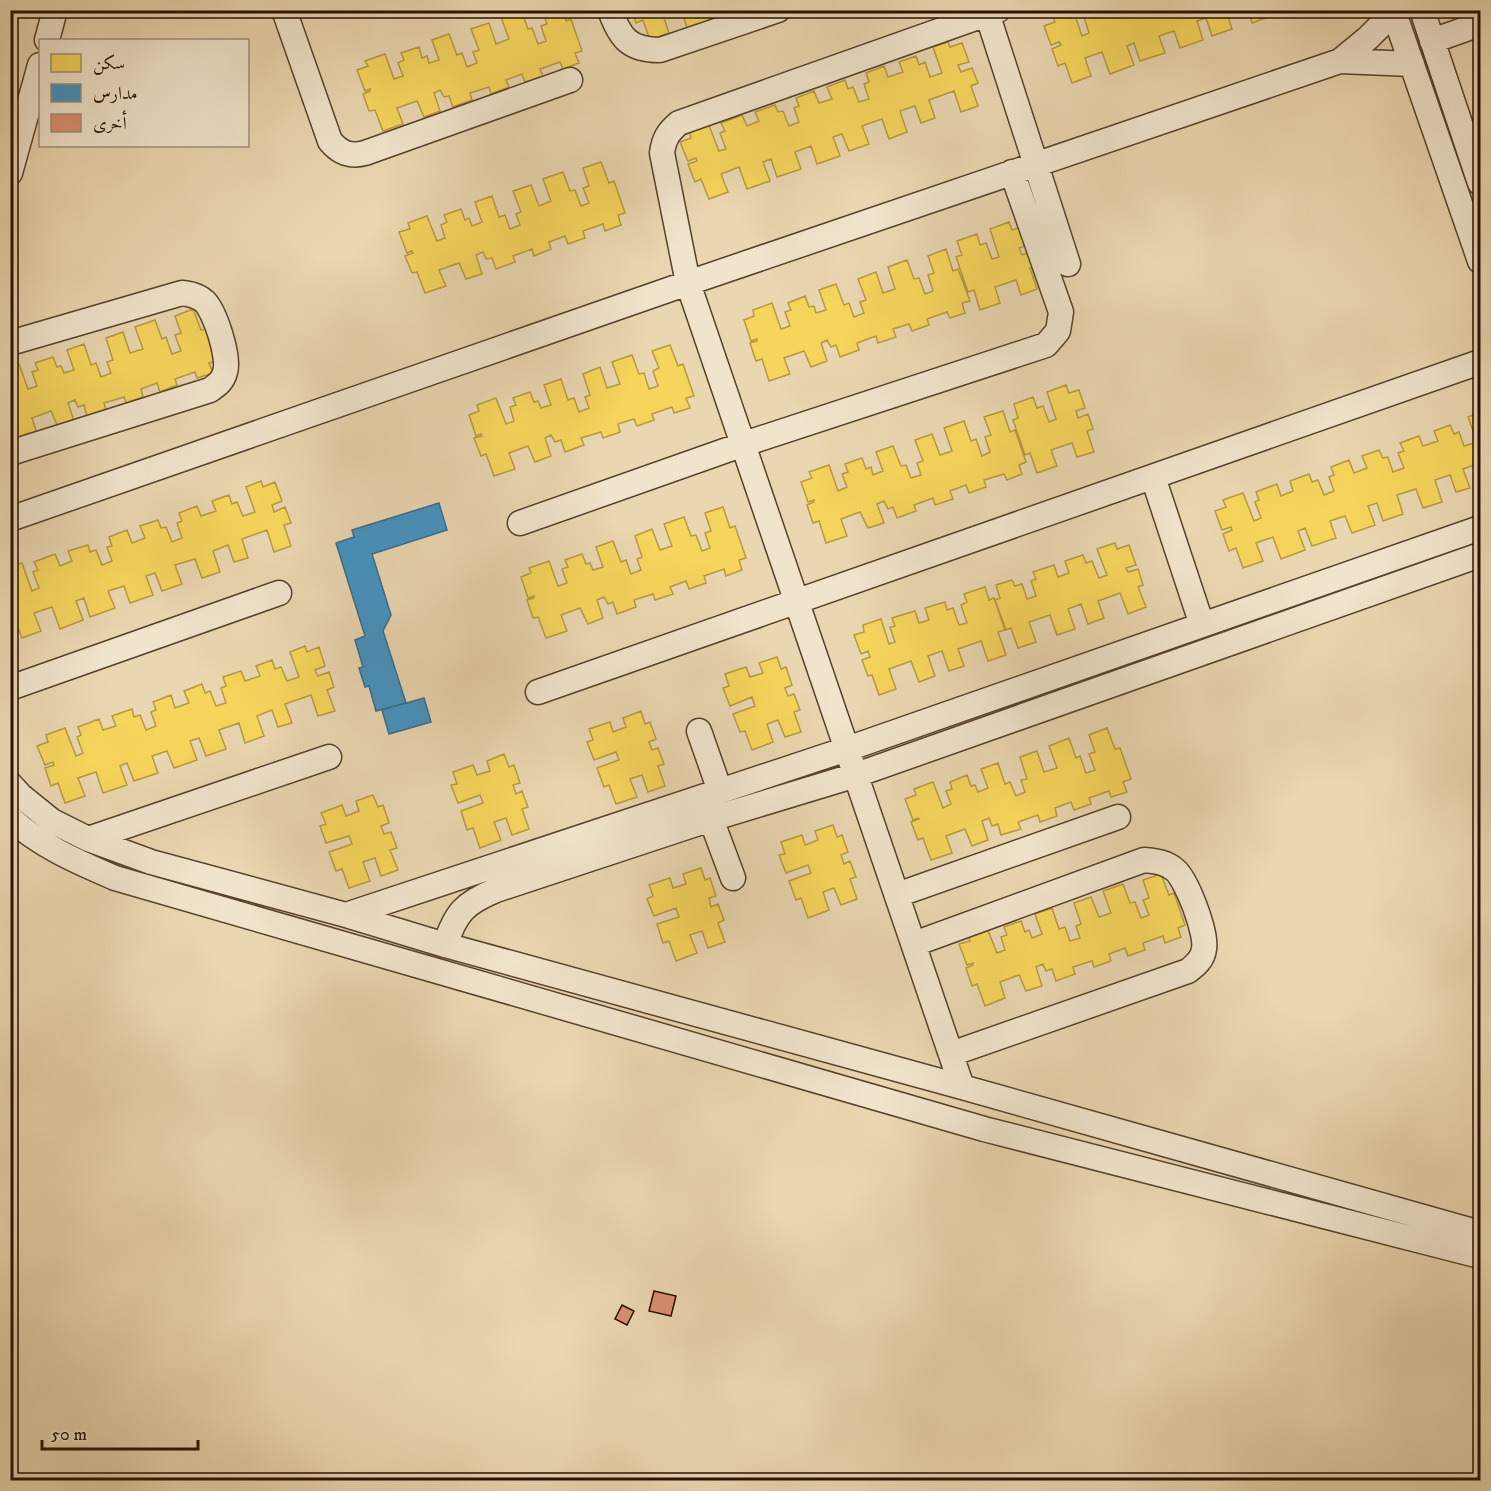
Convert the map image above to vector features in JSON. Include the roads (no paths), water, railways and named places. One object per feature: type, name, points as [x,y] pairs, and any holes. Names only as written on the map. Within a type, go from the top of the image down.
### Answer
[{"type":"street","points":[[47,39],[56,10]]},
{"type":"street","points":[[610,10],[620,34],[631,44],[645,50],[660,50],[778,10]]},
{"type":"street","points":[[1422,10],[1479,176]]},
{"type":"street","points":[[10,519],[688,283],[1340,61],[1368,38],[1393,11],[1480,261]]},
{"type":"street","points":[[291,12],[330,141],[341,152],[349,155],[365,153],[570,80]]},
{"type":"street","points":[[962,1087],[688,283],[662,153],[664,141],[670,130],[679,123],[990,12],[1035,164],[1068,264]]},
{"type":"street","points":[[1432,41],[1480,24]]},
{"type":"street","points":[[1340,61],[1412,64]]},
{"type":"street","points":[[10,173],[39,68]]},
{"type":"street","points":[[520,523],[744,444],[1046,345],[1058,331],[1061,312],[1012,172]]},
{"type":"street","points":[[10,343],[182,293],[192,294],[209,306],[227,362],[223,379],[210,390],[10,453]]},
{"type":"street","points":[[538,692],[1480,362]]},
{"type":"street","points":[[1153,477],[1202,625]]},
{"type":"street","points":[[346,915],[847,749],[1480,528]]},
{"type":"street","points":[[445,945],[454,920],[460,911],[478,897],[711,819],[856,775],[1480,555]]},
{"type":"street","points":[[10,688],[279,593]]},
{"type":"street","points":[[699,731],[720,791]]},
{"type":"street","points":[[88,839],[329,757]]},
{"type":"street","points":[[10,784],[21,796],[52,820],[88,839],[151,862],[1480,1233]]},
{"type":"street","points":[[897,895],[1118,817]]},
{"type":"street","points":[[10,818],[39,841],[75,861],[115,878],[984,1129],[1480,1256]]},
{"type":"street","points":[[711,819],[733,878]]},
{"type":"street","points":[[914,945],[1144,860],[1166,864],[1183,879],[1202,928],[1205,938],[1202,957],[1188,971],[951,1054]]}]
